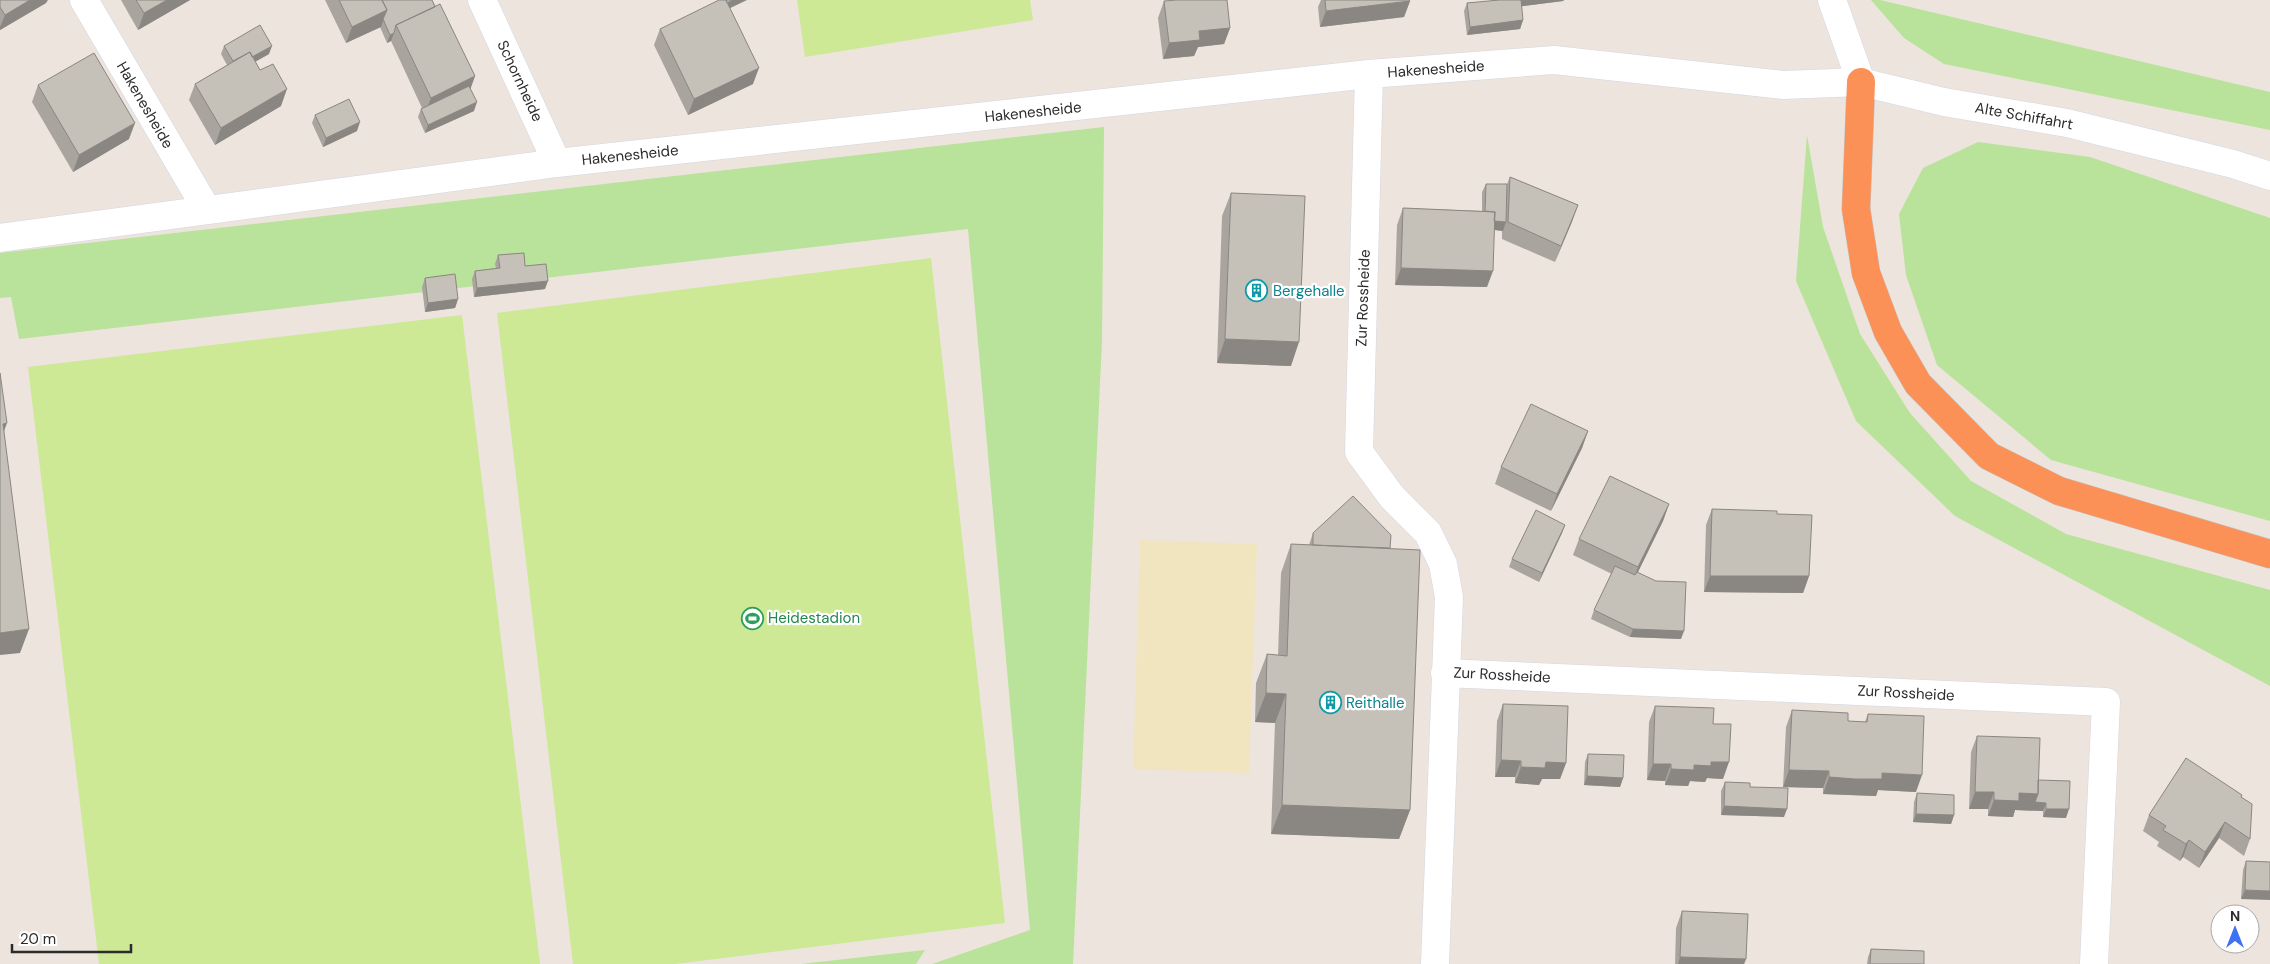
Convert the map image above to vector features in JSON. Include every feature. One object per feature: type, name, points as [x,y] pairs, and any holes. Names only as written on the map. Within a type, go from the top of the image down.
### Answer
[{"type":"highway","points":[[1861,82],[1856,209],[1866,273],[1888,332],[1918,384],[1989,456],[2059,491],[2270,554]]},
{"type":"street","name":"Hakenesheide","points":[[84,0],[207,210]]},
{"type":"street","name":"Schornheide","points":[[482,0],[557,162]]},
{"type":"street","points":[[1832,0],[1861,82]]},
{"type":"street","name":"Hakenesheide","points":[[0,238],[557,162],[1369,74],[1554,60],[1783,85],[1861,82]]},
{"type":"street","name":"Zur Rossheide","points":[[1369,74],[1358,452],[1392,498],[1428,533],[1443,564],[1449,597],[1435,964]]},
{"type":"street","name":"Alte Schiffahrt","points":[[1861,82],[1944,102],[2067,123],[2233,164],[2270,176]]},
{"type":"street","name":"Zur Rossheide","points":[[1445,673],[2106,702],[2094,964]]},
{"type":"green space","points":[[797,0],[1030,0],[1033,20],[805,57]]},
{"type":"green space","points":[[1871,0],[1880,0],[2270,92],[2270,130],[1944,64],[1904,38]]},
{"type":"green space","points":[[1104,127],[1102,340],[1073,964],[932,964],[1030,930],[968,229],[19,339],[11,297],[0,298],[0,253]]},
{"type":"green space","points":[[1807,135],[1823,227],[1860,334],[1910,413],[1971,481],[2066,534],[2270,590],[2270,686],[1955,516],[1856,421],[1796,281]]},
{"type":"green space","points":[[1978,142],[2090,157],[2270,218],[2270,521],[2051,460],[1937,365],[1906,275],[1899,214],[1923,168]]},
{"type":"green space","name":"Heidestadion","points":[[931,258],[1005,923],[675,964],[573,964],[497,313]]},
{"type":"green space","points":[[462,315],[540,964],[99,964],[28,367]]},
{"type":"green space","points":[[925,950],[916,964],[801,964]]},
{"type":"sand","points":[[1140,540],[1257,544],[1249,773],[1133,769]]},
{"type":"building","points":[[0,0],[30,0],[5,15],[0,7]]},
{"type":"building","points":[[136,0],[167,0],[144,13]]},
{"type":"building","points":[[339,0],[382,0],[387,10],[352,27]]},
{"type":"building","points":[[382,0],[432,0],[435,7],[396,25],[394,33],[390,35],[383,19],[387,10]]},
{"type":"building","points":[[719,0],[726,0],[759,68],[694,99],[660,29]]},
{"type":"building","points":[[1227,0],[1230,28],[1199,31],[1200,40],[1169,43],[1164,1]]},
{"type":"building","points":[[1325,0],[1409,0],[1410,1],[1326,11]]},
{"type":"building","points":[[1521,0],[1523,20],[1470,27],[1467,3]]},
{"type":"building","points":[[440,4],[475,76],[431,98],[396,25]]},
{"type":"building","points":[[260,25],[272,46],[252,57],[250,52],[233,61],[224,46]]},
{"type":"building","points":[[250,52],[260,70],[273,64],[287,89],[221,128],[195,84]]},
{"type":"building","points":[[94,53],[135,123],[79,155],[38,85]]},
{"type":"building","points":[[469,86],[477,102],[428,125],[421,109]]},
{"type":"building","points":[[349,99],[360,122],[326,138],[315,115]]},
{"type":"building","points":[[1510,177],[1578,205],[1561,246],[1508,222]]},
{"type":"building","points":[[1486,184],[1507,184],[1506,222],[1494,221],[1495,212],[1485,211]]},
{"type":"building","name":"Bergehalle","points":[[1231,193],[1305,196],[1299,342],[1225,339]]},
{"type":"building","points":[[1403,208],[1495,212],[1493,271],[1401,268]]},
{"type":"building","points":[[524,253],[525,266],[546,264],[548,281],[477,288],[475,271],[500,268],[498,255]]},
{"type":"building","points":[[455,274],[458,299],[428,303],[425,278]]},
{"type":"building","points":[[0,373],[7,423],[3,424],[29,629],[0,633]]},
{"type":"building","points":[[1531,404],[1588,431],[1557,494],[1501,467]]},
{"type":"building","points":[[1610,476],[1669,504],[1638,567],[1579,539]]},
{"type":"building","points":[[1353,496],[1391,535],[1390,548],[1313,545],[1313,533]]},
{"type":"building","points":[[1712,509],[1777,511],[1777,514],[1812,515],[1809,576],[1710,576]]},
{"type":"building","points":[[1536,510],[1565,525],[1542,573],[1512,559]]},
{"type":"building","name":"Reithalle","points":[[1291,544],[1420,550],[1410,810],[1282,805],[1286,694],[1266,693],[1267,654],[1287,656]]},
{"type":"building","points":[[1615,566],[1635,575],[1637,572],[1656,581],[1686,582],[1684,631],[1633,629],[1594,610]]},
{"type":"building","points":[[1503,704],[1568,706],[1566,763],[1546,762],[1545,768],[1521,767],[1521,761],[1501,760]]},
{"type":"building","points":[[1655,706],[1714,708],[1713,724],[1731,724],[1729,762],[1711,762],[1711,766],[1694,765],[1694,770],[1671,769],[1671,764],[1653,764]]},
{"type":"building","points":[[1792,710],[1848,713],[1848,721],[1867,722],[1868,714],[1924,716],[1922,775],[1882,773],[1882,779],[1855,779],[1829,777],[1829,771],[1789,770]]},
{"type":"building","points":[[1977,736],[2040,738],[2038,794],[2019,793],[2019,801],[1994,800],[1994,792],[1975,792]]},
{"type":"building","points":[[1588,754],[1624,755],[1623,778],[1587,776]]},
{"type":"building","points":[[2186,758],[2242,795],[2241,797],[2252,804],[2250,839],[2225,822],[2205,852],[2189,840],[2186,844],[2163,830],[2166,826],[2149,815]]},
{"type":"building","points":[[2038,780],[2070,781],[2069,809],[2046,809],[2046,803],[2035,802],[2038,794]]},
{"type":"building","points":[[1725,782],[1750,783],[1750,787],[1788,788],[1787,809],[1724,806]]},
{"type":"building","points":[[1917,793],[1954,795],[1954,815],[1916,814]]},
{"type":"building","points":[[2246,861],[2270,862],[2270,891],[2245,890]]},
{"type":"building","points":[[1682,911],[1748,914],[1746,959],[1680,957]]},
{"type":"building","points":[[1871,949],[1924,951],[1924,964],[1870,964]]},
{"type":"place","name":"Bergehalle","points":[[1257,291]]},
{"type":"place","name":"Heidestadion","points":[[752,618]]},
{"type":"place","name":"Reithalle","points":[[1330,703]]}]
